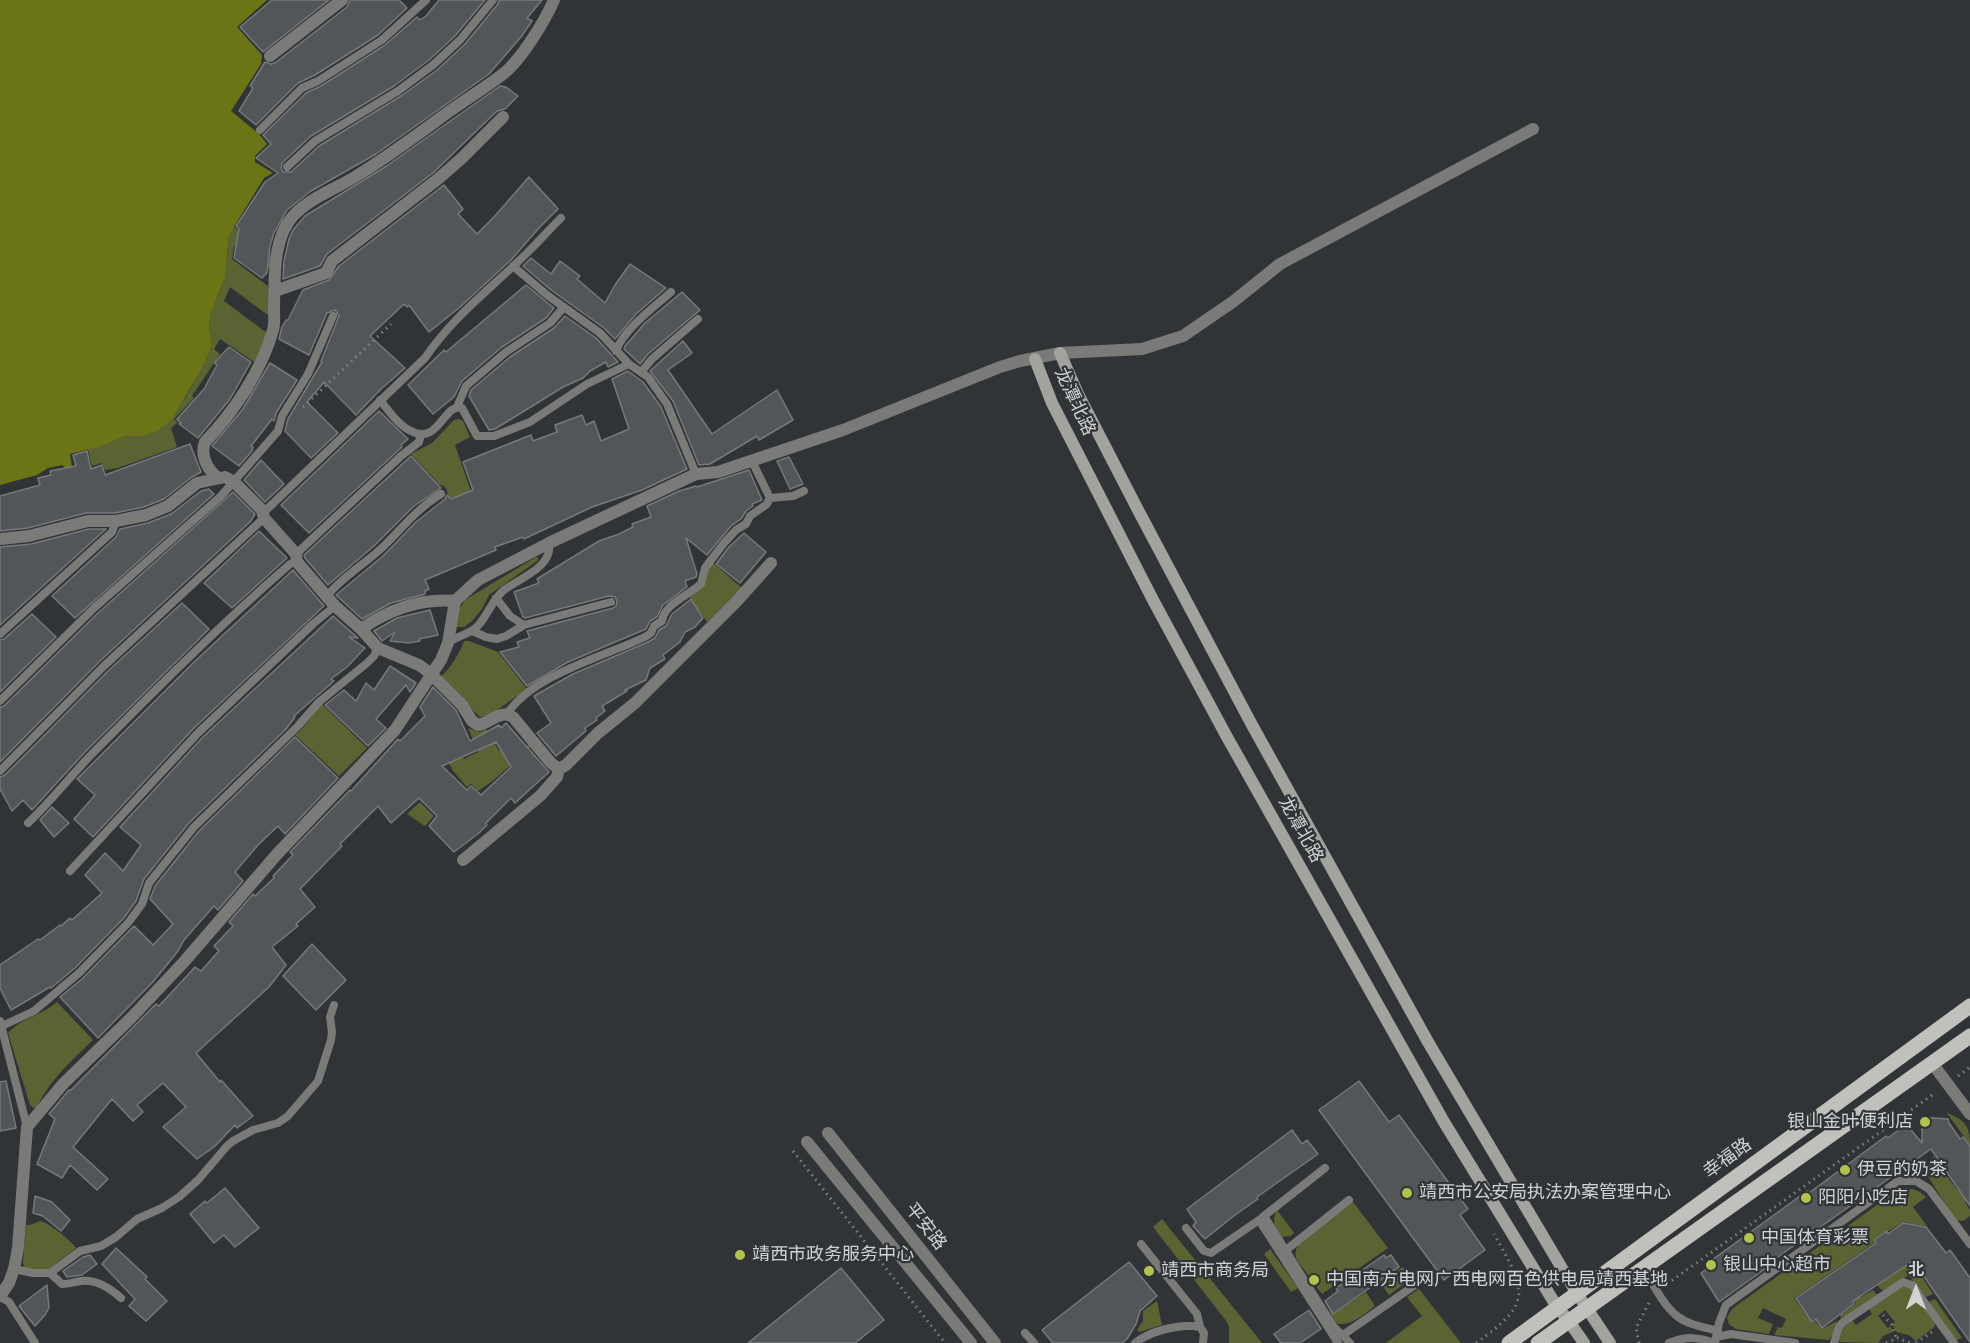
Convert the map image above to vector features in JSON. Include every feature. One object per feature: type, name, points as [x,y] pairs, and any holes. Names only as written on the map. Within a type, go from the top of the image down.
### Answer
[{"type":"main road","name":"龙潭北路","points":[[1060,353],[1078,394],[1252,725],[1428,1042],[1576,1292],[1610,1343]]},
{"type":"main road","name":"龙潭北路","points":[[1035,359],[1052,404],[1227,737],[1438,1112],[1557,1307],[1584,1343]]},
{"type":"main road","name":"幸福路","points":[[1509,1343],[1970,1006]]},
{"type":"main road","points":[[1538,1343],[1970,1036]]},
{"type":"street","points":[[270,56],[342,0]]},
{"type":"street","points":[[217,477],[209,469],[203,448],[205,442],[236,404],[261,362],[274,328],[276,255],[290,219],[303,206],[416,138],[503,74],[517,61],[554,0]]},
{"type":"street","points":[[275,291],[326,273],[332,261],[438,179],[503,117]]},
{"type":"street","points":[[0,1297],[9,1283],[18,1248],[27,1127],[63,1083],[131,1018],[183,963],[294,835],[395,730],[430,673],[441,660],[448,643],[455,601],[478,580],[549,543],[696,474],[718,472],[751,459],[843,430],[1000,367],[1060,353],[1142,350],[1183,336],[1234,301],[1280,264],[1533,129]]},
{"type":"street","points":[[0,539],[29,536],[88,521],[116,521],[159,511],[197,483],[225,477],[234,482],[264,516],[331,601],[378,648],[419,665],[430,673],[462,705],[472,721],[478,725],[485,724],[501,714],[507,714],[519,723],[551,763],[559,768]]},
{"type":"street","points":[[559,768],[566,765],[598,733],[635,703],[736,602],[771,563]]},
{"type":"street","points":[[361,629],[398,608],[416,603],[455,601]]},
{"type":"street","points":[[463,860],[540,796],[557,777],[559,768]]},
{"type":"street","points":[[1932,1063],[1970,1114]]},
{"type":"street","name":"平安路","points":[[828,1133],[995,1343]]},
{"type":"street","name":"平安路","points":[[807,1142],[971,1343]]},
{"type":"lane","points":[[260,130],[302,88],[359,56],[382,40],[426,0]]},
{"type":"lane","points":[[287,167],[315,141],[398,91],[433,66],[460,40],[493,0]]},
{"type":"lane","points":[[0,771],[104,666],[264,516],[425,358],[440,337],[468,307],[561,218]]},
{"type":"lane","points":[[513,266],[564,308],[600,333],[629,364],[642,371],[667,404],[696,474]]},
{"type":"lane","points":[[616,351],[619,343],[636,323],[671,292]]},
{"type":"lane","points":[[457,407],[466,386],[506,352],[550,323],[564,308]]},
{"type":"lane","points":[[0,701],[93,609],[234,482],[278,431],[282,416],[308,374],[333,316]]},
{"type":"lane","points":[[642,371],[652,359],[698,319]]},
{"type":"lane","points":[[380,400],[403,426],[413,432],[421,434],[432,431],[440,425],[452,408],[457,407],[462,408],[477,436],[494,436],[530,422],[587,384],[629,364]]},
{"type":"lane","points":[[28,823],[85,762],[230,617],[290,564],[401,456],[419,442],[421,434]]},
{"type":"lane","points":[[751,459],[770,498]]},
{"type":"lane","points":[[770,498],[793,496],[804,491]]},
{"type":"lane","points":[[70,871],[198,734],[314,623],[347,575],[386,544],[419,509],[441,494]]},
{"type":"lane","points":[[507,714],[536,686],[547,679],[650,634],[652,628],[662,621],[663,616],[672,605],[701,584],[705,568],[724,543],[736,530],[746,524],[750,516],[767,504],[770,498]]},
{"type":"lane","points":[[0,634],[112,532],[116,521]]},
{"type":"lane","points":[[448,643],[477,627],[503,591],[542,564],[549,556],[549,543]]},
{"type":"lane","points":[[496,598],[510,616],[524,625]]},
{"type":"lane","points":[[472,631],[486,638],[497,639],[524,625],[611,602]]},
{"type":"lane","points":[[27,1127],[1,1023],[34,1011],[79,973],[115,938],[142,904],[149,883],[194,827],[298,726],[319,702],[374,656],[378,648]]},
{"type":"lane","points":[[14,1269],[33,1273],[50,1273],[80,1251],[101,1246],[136,1220],[162,1208],[178,1197],[198,1180],[233,1141],[254,1130],[278,1123],[288,1116],[318,1081],[331,1040],[330,1017],[334,1005]]},
{"type":"lane","points":[[1186,1227],[1204,1251],[1211,1253],[1261,1218],[1325,1168]]},
{"type":"lane","points":[[1716,1338],[1726,1305],[1898,1181],[1916,1181],[1929,1189],[1970,1244]]},
{"type":"lane","points":[[1286,1250],[1349,1200]]},
{"type":"lane","points":[[1261,1218],[1286,1250],[1333,1326],[1337,1340]]},
{"type":"lane","points":[[1261,1218],[1337,1340],[1350,1343]]},
{"type":"lane","points":[[1141,1244],[1197,1314],[1204,1333],[1203,1343]]},
{"type":"lane","points":[[1644,1269],[1677,1316],[1716,1338]]},
{"type":"lane","points":[[50,1273],[62,1284],[81,1281],[96,1283],[121,1298]]},
{"type":"lane","points":[[1834,1343],[1842,1323],[1903,1282],[1912,1285],[1954,1343]]},
{"type":"lane","points":[[1337,1340],[1415,1285]]},
{"type":"lane","points":[[0,1297],[9,1302],[35,1343]]},
{"type":"lane","points":[[1135,1343],[1164,1331],[1192,1326],[1200,1327]]},
{"type":"lane","points":[[1025,1333],[1034,1343]]},
{"type":"lane","points":[[1669,1343],[1688,1337],[1716,1338],[1731,1334],[1795,1343]]},
{"type":"path","points":[[280,426],[315,398],[391,324]]},
{"type":"path","points":[[1639,1343],[1636,1328],[1638,1321],[1658,1290],[1970,1067]]},
{"type":"path","points":[[793,1151],[945,1343]]},
{"type":"path","points":[[1476,1343],[1509,1315],[1520,1297],[1517,1277],[1488,1225]]},
{"type":"path","points":[[1883,1315],[1892,1325],[1896,1338]]},
{"type":"path","points":[[1916,1343],[1940,1325]]},
{"type":"path","points":[[1886,1343],[1896,1338],[1902,1338],[1910,1343]]},
{"type":"green space","points":[[0,0],[267,0],[237,27],[262,55],[261,64],[231,111],[259,134],[267,144],[255,156],[255,162],[273,173],[264,178],[229,235],[225,277],[211,314],[209,326],[212,345],[202,369],[171,420],[157,431],[143,436],[126,436],[102,446],[70,454],[72,468],[65,470],[63,465],[48,468],[37,475],[0,485]]},
{"type":"green space","points":[[233,226],[271,256],[271,269],[234,246],[232,259],[268,286],[268,315],[230,287],[224,301],[267,333],[256,363],[220,339],[214,349],[220,354],[192,396],[194,398],[174,419],[178,422],[171,428],[177,447],[118,468],[105,470],[102,463],[92,466],[88,449],[126,436],[143,436],[185,398],[202,369],[212,345],[209,326],[211,314],[225,277],[229,235]]},
{"type":"green space","points":[[454,420],[463,421],[470,437],[455,445],[478,512],[461,518],[452,497],[448,498],[446,488],[440,485],[411,454],[432,443]]},
{"type":"green space","points":[[536,557],[539,558],[537,561],[489,595],[482,609],[472,621],[464,627],[456,627],[460,608],[465,600]]},
{"type":"green space","points":[[712,562],[742,588],[707,622],[690,597],[701,586]]},
{"type":"green space","points":[[464,641],[498,652],[527,689],[490,715],[480,717],[441,679],[455,660]]},
{"type":"green space","points":[[322,704],[367,748],[339,776],[295,735]]},
{"type":"green space","points":[[468,728],[479,732],[486,729],[499,751],[513,744],[520,750],[529,744],[531,747],[478,791],[471,784],[467,787],[453,771],[446,758],[459,751],[464,759],[478,752]]},
{"type":"green space","points":[[420,802],[434,816],[425,826],[407,814]]},
{"type":"green space","points":[[57,1002],[93,1040],[62,1071],[34,1108],[30,1105],[8,1033]]},
{"type":"green space","points":[[1947,1113],[1965,1124],[1969,1133],[1970,1145]]},
{"type":"green space","points":[[1934,1156],[1941,1165],[1944,1164],[1946,1168],[1943,1171],[1959,1192],[1965,1189],[1970,1199],[1965,1202],[1970,1210],[1970,1216],[1963,1221],[1955,1220],[1926,1173],[1928,1164]]},
{"type":"green space","points":[[1912,1189],[1926,1197],[1913,1207],[1927,1226],[1903,1222],[1887,1230],[1873,1240],[1874,1243],[1794,1298],[1812,1323],[1815,1321],[1822,1329],[1837,1321],[1834,1333],[1829,1340],[1774,1335],[1778,1327],[1782,1328],[1786,1319],[1763,1308],[1758,1318],[1773,1324],[1769,1334],[1736,1329],[1729,1324],[1727,1317],[1733,1308],[1891,1195]]},
{"type":"green space","points":[[1353,1202],[1388,1248],[1322,1294],[1297,1260],[1296,1250],[1302,1241]]},
{"type":"green space","points":[[1277,1210],[1294,1233],[1290,1236],[1282,1237],[1276,1227],[1274,1217]]},
{"type":"green space","points":[[1162,1219],[1262,1343],[1229,1343],[1227,1322],[1153,1227]]},
{"type":"green space","points":[[40,1221],[60,1232],[76,1248],[46,1271],[28,1269],[24,1267],[23,1262],[26,1225]]},
{"type":"green space","points":[[1270,1249],[1298,1288],[1291,1292],[1264,1254]]},
{"type":"green space","points":[[1912,1262],[1933,1294],[1926,1297],[1907,1276],[1886,1290],[1882,1290],[1877,1285],[1893,1275],[1886,1265]]},
{"type":"green space","points":[[1403,1267],[1411,1279],[1389,1295],[1380,1282]]},
{"type":"green space","points":[[1903,1286],[1909,1286],[1934,1321],[1933,1328],[1916,1341],[1909,1335],[1896,1332],[1892,1324],[1895,1322],[1885,1310],[1878,1316],[1888,1328],[1890,1326],[1893,1332],[1883,1336],[1878,1343],[1839,1341],[1843,1328],[1852,1320],[1856,1325],[1872,1314],[1869,1308]]},
{"type":"green space","points":[[1419,1289],[1461,1343],[1386,1343],[1422,1316],[1407,1297]]},
{"type":"green space","points":[[1856,1289],[1861,1297],[1873,1290],[1877,1295],[1843,1319],[1839,1313],[1842,1314],[1856,1304],[1849,1293]]},
{"type":"green space","points":[[1366,1292],[1375,1306],[1351,1322],[1335,1323],[1329,1310],[1332,1303],[1338,1311]]},
{"type":"green space","points":[[1935,1299],[1962,1338],[1956,1340],[1930,1304],[1930,1301]]},
{"type":"green space","points":[[1157,1301],[1162,1325],[1139,1332],[1137,1330],[1143,1321],[1143,1311]]},
{"type":"building","points":[[272,0],[329,0],[263,52],[240,27]]},
{"type":"building","points":[[350,0],[399,0],[407,8],[378,35],[315,75],[298,83],[256,125],[239,111],[253,88],[250,86],[265,62],[275,63],[347,7]]},
{"type":"building","points":[[439,0],[485,0],[455,36],[429,60],[394,86],[311,136],[282,163],[283,172],[291,172],[319,146],[401,96],[437,70],[465,44],[499,0],[542,0],[527,18],[532,21],[521,37],[489,74],[376,154],[311,191],[287,210],[274,233],[267,273],[262,278],[234,258],[239,229],[236,226],[265,182],[278,173],[256,158],[271,144],[263,135],[306,93],[321,86],[385,45],[417,17],[420,20],[426,16]]},
{"type":"building","points":[[500,86],[506,87],[518,96],[505,109],[497,111],[433,173],[327,254],[320,266],[283,279],[289,239],[293,230],[305,216],[385,167]]},
{"type":"building","points":[[529,177],[558,209],[511,260],[429,332],[409,305],[407,307],[404,304],[370,336],[405,368],[356,415],[324,382],[307,402],[338,433],[311,458],[285,431],[288,419],[322,362],[339,316],[335,310],[327,313],[309,355],[279,339],[282,327],[303,290],[329,280],[339,266],[444,185],[463,209],[458,214],[477,234]]},
{"type":"building","points":[[531,258],[551,274],[560,261],[580,276],[577,279],[605,303],[630,264],[666,288],[636,314],[615,339],[523,266]]},
{"type":"building","points":[[526,285],[554,308],[546,318],[502,347],[462,381],[454,397],[433,414],[408,385],[444,350],[446,352]]},
{"type":"building","points":[[682,292],[700,310],[648,354],[640,364],[624,349],[625,346],[645,323]]},
{"type":"building","points":[[565,316],[596,338],[618,362],[608,367],[606,362],[583,378],[563,387],[495,429],[489,430],[469,396],[471,390],[510,357],[554,328]]},
{"type":"building","points":[[683,341],[692,353],[668,370],[712,434],[777,390],[793,420],[759,440],[757,436],[710,464],[699,465],[673,401],[650,371]]},
{"type":"building","points":[[229,347],[251,362],[230,399],[198,438],[179,424],[181,423],[177,419],[204,389],[217,365],[214,363]]},
{"type":"building","points":[[270,363],[297,380],[276,413],[274,421],[272,419],[251,446],[252,451],[239,466],[212,446],[243,409]]},
{"type":"building","points":[[628,371],[643,382],[661,407],[687,469],[642,490],[592,507],[524,539],[523,537],[495,547],[496,550],[425,580],[429,589],[425,591],[425,594],[391,603],[362,619],[336,595],[383,556],[416,522],[447,495],[451,499],[473,490],[463,462],[531,435],[533,441],[557,432],[555,425],[582,415],[586,425],[594,421],[601,441],[629,429],[612,379]]},
{"type":"building","points":[[379,411],[408,439],[309,533],[281,505]]},
{"type":"building","points":[[190,444],[201,472],[164,499],[144,507],[115,513],[86,513],[28,528],[0,531],[0,496],[40,485],[38,478],[51,475],[50,471],[76,466],[73,455],[87,451],[91,469],[102,465],[105,475]]},
{"type":"building","points":[[411,456],[441,488],[414,506],[374,546],[328,585],[304,555]]},
{"type":"building","points":[[789,457],[803,484],[790,489],[777,461]]},
{"type":"building","points":[[261,460],[284,484],[265,502],[244,480]]},
{"type":"building","points":[[749,470],[762,500],[752,504],[753,506],[731,526],[707,555],[686,538],[696,577],[685,581],[687,587],[663,605],[657,617],[650,621],[646,629],[568,662],[527,686],[500,652],[519,647],[517,642],[530,638],[527,631],[613,608],[617,601],[615,597],[609,596],[525,618],[514,592],[539,583],[537,579],[599,541],[619,534],[633,527],[632,524],[651,517],[647,506],[679,491]]},
{"type":"building","points":[[209,489],[214,494],[75,618],[52,596],[116,537],[120,529],[148,523],[171,514],[201,491]]},
{"type":"building","points":[[233,492],[255,514],[250,522],[100,661],[0,762],[0,707],[4,706],[97,614]]},
{"type":"building","points":[[89,529],[106,529],[0,625],[0,547],[31,544]]},
{"type":"building","points":[[259,531],[287,558],[232,608],[204,583]]},
{"type":"building","points":[[744,533],[766,552],[740,583],[716,564]]},
{"type":"building","points":[[293,570],[324,606],[194,728],[93,837],[74,819],[95,795],[77,779],[193,663]]},
{"type":"building","points":[[691,599],[703,618],[695,627],[685,632],[680,642],[663,655],[665,659],[650,668],[646,680],[625,690],[627,691],[602,706],[605,711],[596,718],[597,720],[585,728],[586,731],[556,756],[537,733],[551,723],[534,696],[573,674],[655,638],[659,630],[666,626],[672,614]]},
{"type":"building","points":[[182,603],[209,629],[85,752],[32,810],[23,800],[12,811],[0,789],[0,777],[5,775],[108,671]]},
{"type":"building","points":[[430,610],[438,635],[409,643],[390,641],[395,632],[382,641],[374,631],[397,618]]},
{"type":"building","points":[[32,614],[56,637],[0,692],[0,640]]},
{"type":"building","points":[[333,616],[358,638],[349,637],[365,648],[347,667],[331,679],[334,681],[294,716],[286,729],[189,823],[144,879],[136,901],[123,919],[75,968],[51,988],[11,1010],[0,988],[0,965],[70,918],[72,920],[102,893],[85,875],[105,853],[123,871],[141,845],[120,827],[203,737]]},
{"type":"building","points":[[390,666],[416,683],[410,692],[406,685],[376,719],[386,728],[368,746],[325,705],[344,690],[356,701],[366,683],[374,690]]},
{"type":"building","points":[[433,687],[456,710],[470,741],[499,725],[501,728],[506,723],[549,772],[515,803],[511,798],[479,833],[454,852],[429,826],[437,816],[419,798],[391,823],[378,806],[340,844],[342,846],[300,889],[315,907],[296,924],[298,926],[272,947],[286,965],[269,987],[196,1053],[253,1116],[237,1128],[235,1125],[214,1147],[197,1159],[163,1127],[186,1107],[163,1083],[137,1105],[143,1112],[133,1121],[112,1099],[73,1147],[108,1179],[97,1190],[70,1165],[62,1178],[37,1164],[55,1119],[49,1114],[69,1090],[156,1004],[159,1006],[195,967],[201,971],[219,951],[214,946],[233,926],[229,922],[253,894],[255,896],[274,878],[273,876],[293,855],[290,852],[351,791],[398,739],[400,741],[425,716],[420,707]],"holes":[[[496,742],[511,767],[481,795],[471,786],[467,790],[442,766]]]},
{"type":"building","points":[[295,737],[338,778],[285,834],[278,826],[258,845],[235,872],[243,881],[218,910],[214,906],[184,940],[152,983],[98,1038],[60,997],[83,978],[134,926],[153,945],[173,924],[150,899],[155,886],[199,831]]},
{"type":"building","points":[[52,807],[69,823],[54,837],[40,820]]},
{"type":"building","points":[[312,944],[346,980],[316,1010],[283,976]]},
{"type":"building","points":[[6,1081],[16,1128],[0,1131],[0,1082]]},
{"type":"building","points":[[1359,1081],[1389,1122],[1399,1115],[1468,1209],[1460,1215],[1485,1250],[1444,1280],[1319,1110]]},
{"type":"building","points":[[1922,1117],[1948,1119],[1960,1139],[1963,1137],[1970,1146],[1970,1206],[1931,1149],[1775,1259],[1776,1261],[1719,1302],[1701,1273],[1708,1268],[1705,1265],[1807,1191],[1809,1193],[1886,1136],[1888,1138],[1906,1124],[1922,1143]]},
{"type":"building","points":[[1292,1130],[1302,1144],[1307,1140],[1318,1154],[1257,1197],[1258,1199],[1205,1239],[1193,1226],[1196,1222],[1187,1209]]},
{"type":"building","points":[[225,1188],[259,1228],[235,1247],[224,1235],[214,1243],[190,1214]]},
{"type":"building","points":[[35,1196],[52,1202],[70,1220],[61,1231],[43,1216],[33,1213]]},
{"type":"building","points":[[1903,1223],[1926,1227],[1946,1253],[1950,1250],[1970,1278],[1970,1342],[1913,1261],[1853,1301],[1854,1304],[1822,1328],[1816,1319],[1812,1322],[1796,1298],[1876,1243],[1874,1240],[1887,1231],[1888,1234]]},
{"type":"building","points":[[116,1248],[147,1277],[145,1279],[167,1301],[146,1321],[129,1306],[135,1299],[102,1264]]},
{"type":"building","points":[[90,1255],[97,1264],[82,1275],[67,1277],[63,1271],[83,1257]]},
{"type":"building","points":[[1384,1255],[1386,1258],[1391,1255],[1399,1267],[1333,1314],[1325,1301],[1338,1291],[1336,1288]]},
{"type":"building","points":[[1129,1262],[1157,1296],[1140,1311],[1136,1324],[1127,1339],[1122,1343],[1053,1343],[1042,1330]]},
{"type":"building","points":[[841,1268],[884,1320],[855,1343],[748,1343]]},
{"type":"building","points":[[47,1285],[49,1308],[35,1326],[19,1306]]},
{"type":"building","points":[[1309,1310],[1321,1329],[1300,1343],[1281,1343],[1274,1334]]},
{"type":"place","name":"银山金叶便利店","points":[[1925,1122]]},
{"type":"place","name":"伊豆的奶茶","points":[[1845,1170]]},
{"type":"place","name":"靖西市公安局执法办案管理中心","points":[[1407,1193]]},
{"type":"place","name":"阳阳小吃店","points":[[1806,1198]]},
{"type":"place","name":"中国体育彩票","points":[[1749,1238]]},
{"type":"place","name":"靖西市政务服务中心","points":[[740,1255]]},
{"type":"place","name":"银山中心超市","points":[[1711,1265]]},
{"type":"place","name":"靖西市商务局","points":[[1149,1271]]},
{"type":"place","name":"中国南方电网广西电网百色供电局靖西基地","points":[[1314,1280]]}]
